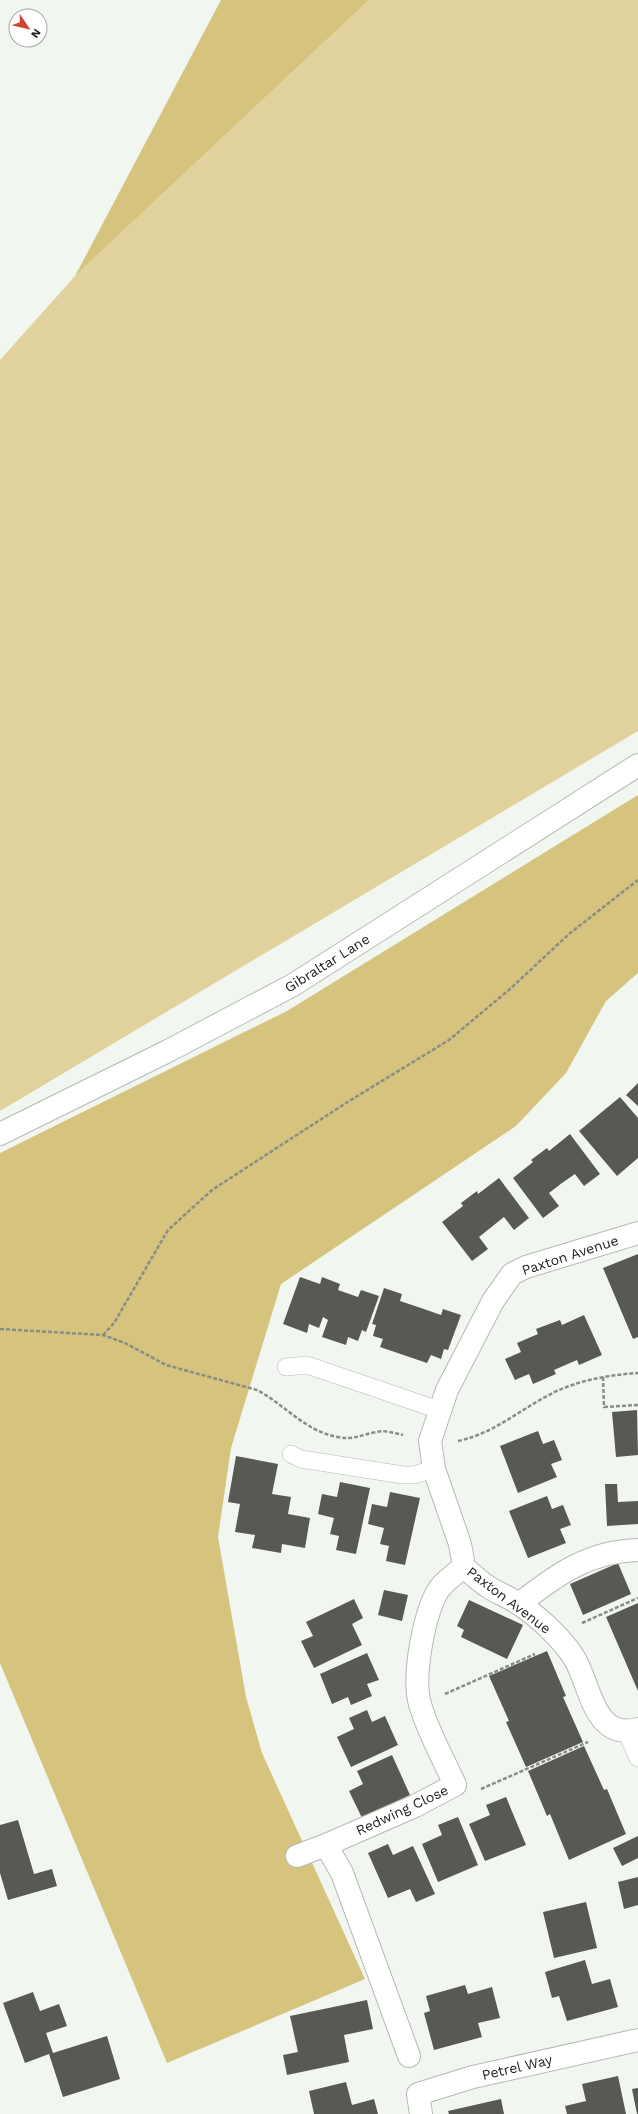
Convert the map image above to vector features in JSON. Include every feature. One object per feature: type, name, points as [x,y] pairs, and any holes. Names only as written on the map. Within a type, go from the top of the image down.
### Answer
[{"type":"street","name":"Gibraltar Lane","points":[[0,1134],[168,1051],[294,985],[638,765]]},
{"type":"street","name":"Paxton Avenue","points":[[624,1728],[601,1718],[596,1709],[580,1666],[560,1638],[519,1604],[486,1586],[464,1566],[460,1544],[434,1469],[430,1441],[439,1410],[492,1301],[512,1274],[526,1267],[638,1233]]},
{"type":"street","points":[[519,1604],[547,1582],[585,1561],[606,1553],[638,1550]]},
{"type":"street","name":"Redwing Close","points":[[297,1856],[415,1806],[455,1785],[420,1705],[416,1687],[417,1669],[433,1600],[441,1587],[464,1566]]},
{"type":"street","points":[[326,1845],[342,1873],[409,2056]]},
{"type":"street","name":"Petrel Way","points":[[421,2114],[418,2094],[473,2077],[638,2040]]},
{"type":"lane","points":[[286,1367],[307,1365],[439,1410]]},
{"type":"lane","points":[[291,1454],[301,1459],[403,1475],[413,1475],[434,1469]]},
{"type":"lane","points":[[624,1728],[638,1758]]},
{"type":"path","points":[[103,1335],[114,1323],[168,1230],[212,1190],[339,1107],[449,1040],[510,989],[569,934],[638,880]]},
{"type":"path","points":[[603,1377],[604,1407],[638,1405]]},
{"type":"path","points":[[420,1705],[560,1638],[638,1598]]},
{"type":"path","points":[[455,1785],[477,1791],[624,1728]]},
{"type":"shaded area","points":[[221,0],[369,0],[75,276]]},
{"type":"shaded area","points":[[369,0],[638,0],[638,731],[0,1111],[0,360],[75,276]]},
{"type":"shaded area","points":[[638,795],[638,973],[606,1001],[566,1073],[516,1126],[281,1284],[231,1448],[218,1537],[246,1697],[262,1753],[365,1979],[167,2063],[0,1663],[0,1153],[287,1011]]},
{"type":"building","points":[[638,1083],[638,1106],[626,1095]]},
{"type":"building","points":[[620,1097],[638,1118],[638,1158],[617,1176],[579,1131]]},
{"type":"building","points":[[570,1134],[600,1174],[584,1186],[575,1174],[549,1193],[559,1206],[543,1218],[513,1178],[533,1162],[531,1160],[547,1148],[549,1151]]},
{"type":"building","points":[[499,1178],[529,1218],[514,1230],[504,1217],[479,1237],[488,1249],[472,1261],[442,1222],[463,1206],[461,1203],[477,1191],[478,1194]]},
{"type":"building","points":[[638,1254],[638,1337],[633,1339],[603,1268]]},
{"type":"building","points":[[300,1277],[320,1284],[322,1277],[340,1284],[338,1290],[358,1297],[361,1290],[379,1296],[366,1332],[362,1330],[358,1341],[348,1337],[346,1345],[322,1337],[328,1320],[323,1317],[319,1328],[309,1324],[307,1333],[283,1324]]},
{"type":"building","points":[[384,1288],[402,1294],[400,1301],[441,1315],[443,1309],[461,1315],[448,1350],[444,1349],[441,1359],[431,1355],[427,1363],[380,1347],[383,1339],[373,1336],[376,1325],[372,1324]]},
{"type":"building","points":[[584,1315],[602,1355],[579,1365],[577,1360],[554,1370],[556,1374],[533,1384],[529,1374],[515,1380],[505,1359],[521,1352],[517,1343],[538,1334],[536,1329],[560,1320],[562,1325]]},
{"type":"building","points":[[637,1410],[638,1455],[616,1457],[612,1412]]},
{"type":"building","points":[[538,1431],[543,1444],[554,1440],[562,1460],[551,1464],[557,1477],[518,1493],[500,1446]]},
{"type":"building","points":[[236,1456],[278,1464],[272,1494],[291,1497],[288,1514],[310,1518],[305,1548],[282,1544],[281,1553],[252,1548],[255,1535],[235,1532],[240,1504],[228,1502]]},
{"type":"building","points":[[340,1482],[370,1488],[356,1554],[336,1550],[339,1536],[330,1534],[334,1518],[318,1514],[322,1494],[337,1497]]},
{"type":"building","points":[[605,1484],[617,1484],[618,1502],[638,1501],[638,1524],[607,1526]]},
{"type":"building","points":[[390,1492],[420,1498],[405,1565],[386,1561],[389,1546],[380,1544],[384,1528],[368,1524],[372,1504],[387,1507]]},
{"type":"building","points":[[547,1496],[552,1509],[563,1505],[571,1525],[560,1529],[566,1543],[528,1558],[509,1511]]},
{"type":"building","points":[[618,1563],[631,1594],[583,1615],[570,1584]]},
{"type":"building","points":[[384,1590],[408,1595],[402,1621],[378,1615]]},
{"type":"building","points":[[354,1599],[363,1618],[352,1624],[362,1645],[314,1668],[301,1641],[313,1636],[306,1622]]},
{"type":"building","points":[[469,1600],[523,1625],[507,1659],[461,1637],[464,1630],[457,1626]]},
{"type":"building","points":[[638,1603],[638,1691],[606,1617]]},
{"type":"building","points":[[547,1651],[566,1696],[563,1697],[583,1742],[526,1767],[506,1722],[509,1721],[489,1676]]},
{"type":"building","points":[[367,1653],[379,1680],[367,1684],[372,1696],[351,1705],[348,1697],[332,1704],[320,1674]]},
{"type":"building","points":[[367,1710],[372,1722],[385,1716],[398,1745],[351,1767],[337,1737],[354,1729],[349,1718]]},
{"type":"building","points":[[584,1746],[604,1790],[607,1789],[626,1834],[569,1860],[550,1814],[547,1816],[528,1771]]},
{"type":"building","points":[[392,1755],[410,1795],[362,1818],[349,1791],[363,1784],[357,1771]]},
{"type":"building","points":[[506,1797],[526,1845],[485,1861],[469,1824],[490,1815],[486,1805]]},
{"type":"building","points":[[458,1817],[478,1865],[438,1882],[422,1844],[442,1835],[438,1825]]},
{"type":"building","points":[[18,1820],[34,1874],[52,1869],[57,1886],[8,1900],[0,1873],[0,1825]]},
{"type":"building","points":[[638,1836],[638,1858],[622,1866],[613,1848]]},
{"type":"building","points":[[388,1844],[393,1855],[413,1846],[435,1894],[416,1902],[410,1889],[388,1898],[368,1853]]},
{"type":"building","points":[[638,1877],[638,1905],[624,1909],[618,1882]]},
{"type":"building","points":[[586,1902],[597,1948],[554,1958],[543,1912]]},
{"type":"building","points":[[585,1960],[592,1984],[610,1979],[618,2007],[567,2021],[559,1996],[552,1998],[545,1972]]},
{"type":"building","points":[[465,1985],[468,1994],[492,1987],[500,2018],[478,2023],[482,2037],[434,2050],[424,2013],[430,2011],[426,1996]]},
{"type":"building","points":[[33,1992],[40,2011],[59,2004],[67,2026],[46,2033],[53,2053],[107,2036],[120,2079],[63,2097],[49,2054],[25,2063],[3,2003]]},
{"type":"building","points":[[367,2000],[373,2029],[344,2035],[349,2062],[287,2075],[283,2055],[298,2052],[290,2016]]},
{"type":"building","points":[[618,2076],[626,2114],[567,2114],[565,2106],[586,2101],[582,2084]]},
{"type":"building","points":[[346,2082],[352,2105],[374,2099],[378,2114],[314,2114],[309,2091]]},
{"type":"building","points":[[638,2088],[638,2114],[637,2114],[632,2089]]},
{"type":"building","points":[[501,2099],[504,2114],[449,2114],[448,2111]]}]
